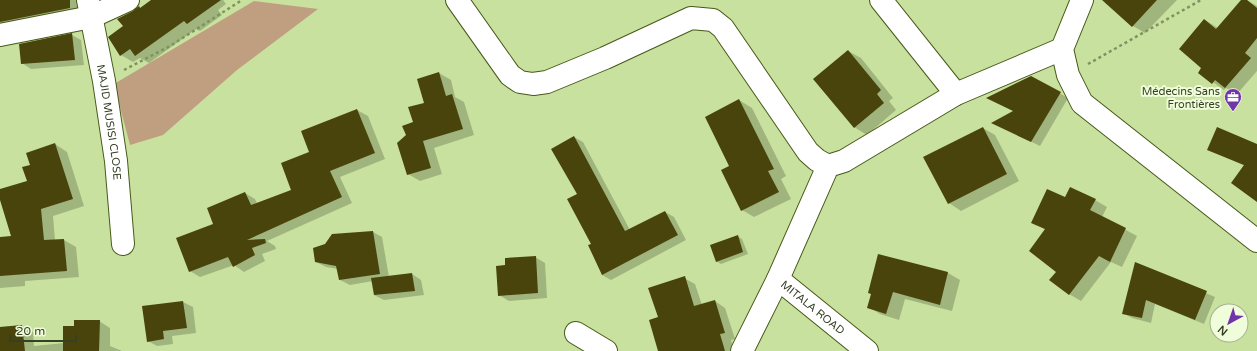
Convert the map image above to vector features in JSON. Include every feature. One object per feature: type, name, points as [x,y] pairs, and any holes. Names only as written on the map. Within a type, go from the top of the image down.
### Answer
[{"type":"street","points":[[0,35],[90,8],[128,0]]},
{"type":"street","points":[[457,0],[510,75],[520,82],[533,84],[547,82],[605,58],[691,18],[713,20],[723,28],[808,152],[817,160],[828,166],[844,161],[956,94],[1062,49]]},
{"type":"street","points":[[881,0],[956,94]]},
{"type":"street","points":[[1082,0],[1062,49],[1068,75],[1082,103],[1257,241]]},
{"type":"street","name":"MAJID MUSISI CLOSE","points":[[90,8],[104,81],[116,161],[123,244]]},
{"type":"street","points":[[742,351],[778,279],[828,166]]},
{"type":"street","name":"MITALA ROAD","points":[[778,279],[866,351]]},
{"type":"street","points":[[576,333],[606,351]]},
{"type":"path","points":[[104,81],[170,46],[242,0]]},
{"type":"path","points":[[1068,75],[1201,0]]},
{"type":"shaded area","points":[[254,1],[318,9],[237,70],[163,135],[130,145],[114,84]]},
{"type":"building","points":[[0,0],[70,0],[70,8],[0,22]]},
{"type":"building","points":[[151,0],[221,0],[187,24],[184,21],[135,56],[130,49],[120,56],[108,37],[123,26],[117,19],[133,11],[139,6],[140,8]]},
{"type":"building","points":[[1102,0],[1157,0],[1132,27]]},
{"type":"building","points":[[1241,0],[1247,0],[1257,8],[1257,38],[1245,53],[1251,58],[1225,88],[1215,80],[1212,84],[1198,73],[1201,68],[1179,49],[1204,19],[1216,29]]},
{"type":"building","points":[[72,33],[75,60],[21,64],[19,44]]},
{"type":"building","points":[[848,50],[881,90],[877,94],[884,103],[854,128],[813,79]]},
{"type":"building","points":[[439,72],[446,96],[452,94],[463,129],[423,141],[431,168],[407,175],[397,143],[406,135],[402,126],[413,122],[408,107],[424,103],[417,79]]},
{"type":"building","points":[[1031,76],[1061,92],[1031,142],[991,123],[1013,111],[986,98]]},
{"type":"building","points":[[739,99],[774,169],[768,171],[779,192],[741,211],[721,170],[729,166],[705,117]]},
{"type":"building","points":[[357,109],[375,153],[330,171],[342,197],[247,240],[265,239],[266,243],[252,248],[255,255],[233,267],[228,257],[189,272],[176,238],[213,224],[207,208],[245,192],[251,205],[291,190],[281,163],[309,152],[301,131]]},
{"type":"building","points":[[983,127],[1007,174],[948,204],[923,157]]},
{"type":"building","points":[[1217,127],[1257,144],[1257,202],[1231,183],[1244,165],[1207,150]]},
{"type":"building","points":[[574,136],[625,231],[665,211],[678,235],[602,275],[588,245],[591,244],[567,199],[577,194],[551,149]]},
{"type":"building","points":[[55,143],[73,199],[41,209],[44,240],[64,239],[67,271],[0,276],[0,237],[11,236],[0,200],[0,189],[27,181],[22,167],[30,165],[26,153]]},
{"type":"building","points":[[1070,187],[1096,199],[1090,210],[1126,228],[1110,262],[1099,256],[1069,295],[1049,280],[1056,272],[1029,251],[1045,229],[1031,223],[1047,189],[1065,197]]},
{"type":"building","points":[[373,231],[380,274],[339,280],[336,266],[315,262],[313,248],[325,244],[332,234]]},
{"type":"building","points":[[738,235],[743,252],[716,262],[710,245]]},
{"type":"building","points":[[878,254],[948,272],[940,305],[893,292],[886,314],[867,308],[871,294],[868,293]]},
{"type":"building","points":[[536,256],[538,293],[498,296],[496,266],[505,265],[505,258]]},
{"type":"building","points":[[1135,262],[1207,291],[1195,320],[1146,300],[1142,318],[1122,314]]},
{"type":"building","points":[[412,273],[415,291],[374,295],[371,278]]},
{"type":"building","points":[[685,276],[694,306],[715,300],[725,333],[720,334],[725,351],[658,351],[649,320],[658,317],[648,288]]},
{"type":"building","points":[[183,301],[187,328],[163,331],[164,339],[147,342],[142,306]]},
{"type":"building","points":[[74,320],[100,320],[99,351],[63,351],[63,326],[74,326]]},
{"type":"building","points":[[22,325],[25,351],[0,351],[0,327]]},
{"type":"place","name":"Médecins Sans Frontières","points":[[1233,112]]}]
